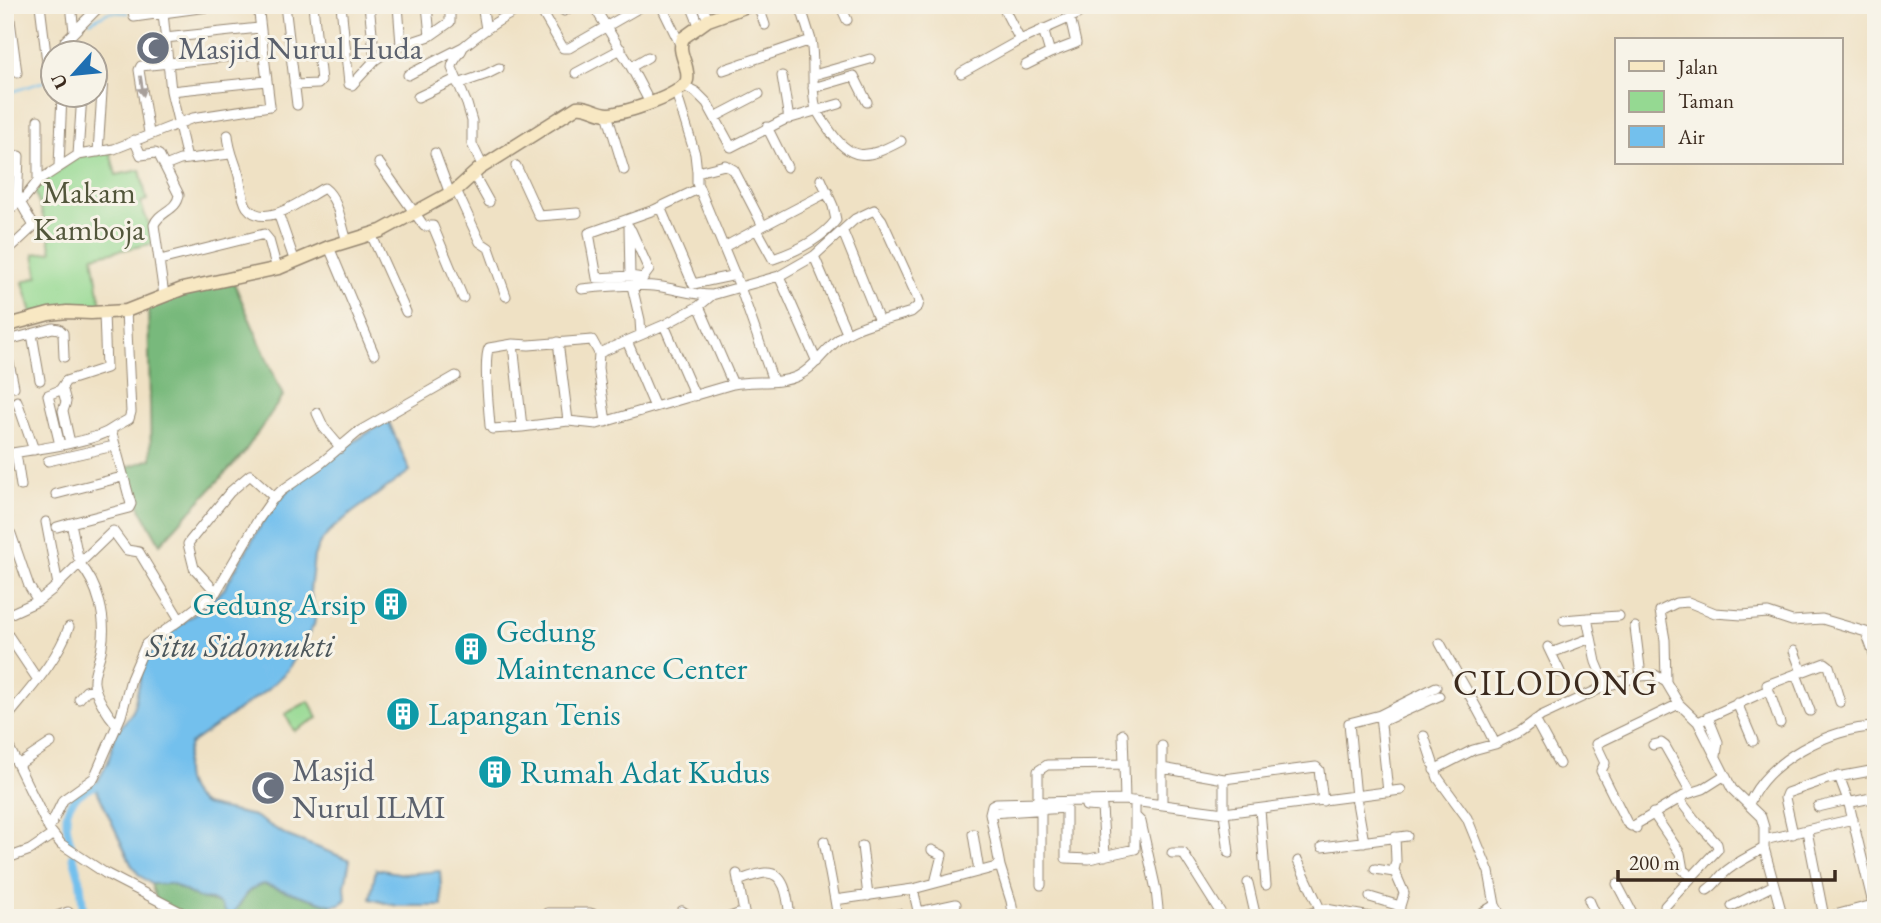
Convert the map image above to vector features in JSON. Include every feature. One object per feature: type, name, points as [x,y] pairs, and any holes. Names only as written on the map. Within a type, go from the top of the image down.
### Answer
[{"type":"street","points":[[8,5],[17,73]]},
{"type":"street","points":[[40,5],[44,38]]},
{"type":"street","points":[[71,5],[74,31]]},
{"type":"street","points":[[68,38],[101,5]]},
{"type":"street","points":[[132,5],[133,16],[222,5]]},
{"type":"street","points":[[5,212],[18,203],[38,181],[78,155],[114,149],[149,133],[179,129],[193,118],[270,106],[258,5]]},
{"type":"street","points":[[285,5],[297,105]]},
{"type":"street","points":[[295,85],[318,84],[321,81],[313,5]]},
{"type":"street","points":[[341,5],[349,84],[352,85],[375,60],[401,45],[430,36],[451,21],[450,5]]},
{"type":"street","points":[[369,5],[375,60]]},
{"type":"street","points":[[398,5],[401,45]]},
{"type":"street","points":[[427,5],[430,36]]},
{"type":"street","points":[[482,5],[486,29]]},
{"type":"street","points":[[489,202],[472,144],[472,121],[452,63],[463,49],[511,8],[529,5]]},
{"type":"street","points":[[564,11],[574,5]]},
{"type":"street","points":[[593,5],[650,103]]},
{"type":"street","points":[[661,5],[680,44],[687,74],[680,89],[695,154],[698,189],[736,275],[773,381]]},
{"type":"street","points":[[691,5],[704,22]]},
{"type":"street","points":[[702,5],[704,22]]},
{"type":"street","points":[[680,44],[688,32],[704,22],[750,5]]},
{"type":"street","points":[[758,5],[765,25]]},
{"type":"street","points":[[800,5],[811,40],[817,111],[832,134],[849,153],[855,155],[879,152],[901,141]]},
{"type":"street","points":[[840,5],[847,20]]},
{"type":"street","points":[[961,73],[1088,5]]},
{"type":"street","points":[[544,15],[563,48],[569,48],[642,6]]},
{"type":"street","points":[[1003,7],[1020,40]]},
{"type":"street","points":[[163,12],[172,90],[187,159]]},
{"type":"street","points":[[1026,65],[1076,43],[1070,17]]},
{"type":"street","points":[[165,38],[259,28]]},
{"type":"street","points":[[1043,29],[1050,53]]},
{"type":"street","points":[[723,70],[811,40]]},
{"type":"street","points":[[408,75],[463,49]]},
{"type":"street","points":[[576,73],[621,49]]},
{"type":"street","points":[[149,133],[140,68],[168,62],[263,53]]},
{"type":"street","points":[[631,67],[648,57]]},
{"type":"street","points":[[814,75],[870,60]]},
{"type":"street","points":[[418,97],[499,68]]},
{"type":"street","points":[[782,76],[789,118]]},
{"type":"street","points":[[813,88],[854,76],[867,102]]},
{"type":"street","points":[[172,90],[266,81]]},
{"type":"street","points":[[5,326],[67,312],[126,311],[164,295],[204,283],[277,269],[329,247],[371,234],[396,224],[453,192],[479,171],[577,107],[583,106],[607,114],[650,103],[680,89],[702,96],[731,147],[789,118],[826,110],[839,104]]},
{"type":"street","points":[[715,117],[759,94]]},
{"type":"street","points":[[59,166],[61,108]]},
{"type":"street","points":[[78,155],[81,108]]},
{"type":"street","points":[[98,152],[101,108]]},
{"type":"street","points":[[607,114],[624,170]]},
{"type":"street","points":[[38,120],[38,181]]},
{"type":"street","points":[[767,127],[787,167]]},
{"type":"street","points":[[228,135],[230,154],[236,164],[245,205],[255,215],[264,218],[278,213],[324,188],[336,207],[347,241]]},
{"type":"street","points":[[134,140],[141,155],[158,153],[179,195],[175,206],[155,222],[153,231],[164,295]]},
{"type":"street","points":[[435,153],[480,242],[489,248],[506,296]]},
{"type":"street","points":[[165,166],[187,159],[230,154]]},
{"type":"street","points":[[5,253],[34,226],[18,203],[19,156]]},
{"type":"street","points":[[380,163],[424,226],[433,226],[463,298]]},
{"type":"street","points":[[697,172],[725,165],[734,170],[773,259],[794,252],[822,235],[836,220],[828,192],[821,179]]},
{"type":"street","points":[[516,166],[539,216],[578,213]]},
{"type":"street","points":[[606,422],[598,368],[599,353],[593,340],[513,344],[491,347],[486,351],[489,426],[492,429],[568,421],[597,424],[606,422],[654,405],[733,384],[798,376],[847,333],[911,312],[918,306],[919,300],[877,212],[870,210],[855,219],[814,256],[779,276],[712,295],[697,295],[631,281],[597,278],[589,233],[628,223],[698,189]]},
{"type":"street","points":[[724,247],[828,192]]},
{"type":"street","points":[[660,207],[693,284],[736,275]]},
{"type":"street","points":[[278,213],[296,262]]},
{"type":"street","points":[[628,223],[631,281],[640,320],[640,335]]},
{"type":"street","points":[[582,289],[643,278],[649,270],[628,223]]},
{"type":"street","points":[[843,232],[879,321]]},
{"type":"street","points":[[160,260],[264,234],[269,240],[277,269]]},
{"type":"street","points":[[371,234],[406,312]]},
{"type":"street","points":[[329,247],[374,354]]},
{"type":"street","points":[[814,256],[847,333]]},
{"type":"street","points":[[779,276],[817,362]]},
{"type":"street","points":[[599,353],[664,325],[699,306],[712,295]]},
{"type":"street","points":[[699,306],[733,384]]},
{"type":"street","points":[[5,454],[65,444],[111,430],[115,424],[127,421],[131,412],[126,311]]},
{"type":"street","points":[[65,444],[48,394],[60,390],[66,382],[106,368],[104,313]]},
{"type":"street","points":[[664,325],[695,396]]},
{"type":"street","points":[[14,387],[5,343],[59,329],[63,333],[64,357]]},
{"type":"street","points":[[32,334],[40,380]]},
{"type":"street","points":[[627,341],[654,405]]},
{"type":"street","points":[[558,342],[568,421]]},
{"type":"street","points":[[513,344],[522,427]]},
{"type":"street","points":[[5,859],[30,850],[51,832],[63,800],[94,778],[117,725],[131,679],[146,644],[216,592],[258,520],[275,498],[358,432],[456,376]]},
{"type":"street","points":[[62,387],[66,402],[63,413],[65,444]]},
{"type":"street","points":[[17,401],[34,450]]},
{"type":"street","points":[[317,413],[324,428],[341,447]]},
{"type":"street","points":[[57,527],[129,508],[131,504],[111,430]]},
{"type":"street","points":[[48,461],[114,446]]},
{"type":"street","points":[[16,453],[21,486]]},
{"type":"street","points":[[216,592],[194,568],[188,544],[198,528],[213,515],[233,489],[250,475],[275,498]]},
{"type":"street","points":[[56,494],[122,477]]},
{"type":"street","points":[[46,522],[58,585]]},
{"type":"street","points":[[71,523],[79,561],[95,587],[101,615],[103,641],[94,676],[95,688],[109,716],[117,725]]},
{"type":"street","points":[[5,616],[38,601],[58,585],[79,561],[111,532],[116,532],[127,550],[139,552],[180,621]]},
{"type":"street","points":[[11,534],[29,586],[38,601]]},
{"type":"street","points":[[1666,682],[1665,639],[1660,611],[1676,603],[1693,604],[1715,613],[1768,613],[1792,621],[1822,619],[1871,631],[1876,660]]},
{"type":"street","points":[[1564,620],[1619,617]]},
{"type":"street","points":[[1587,618],[1597,662],[1606,686]]},
{"type":"street","points":[[5,720],[58,652],[69,627]]},
{"type":"street","points":[[1635,627],[1641,676]]},
{"type":"street","points":[[6,632],[38,680]]},
{"type":"street","points":[[1560,672],[1550,650],[1591,638]]},
{"type":"street","points":[[1440,643],[1477,705],[1495,744]]},
{"type":"street","points":[[1794,652],[1810,711]]},
{"type":"street","points":[[1780,723],[1768,684],[1825,663],[1828,664],[1840,702]]},
{"type":"street","points":[[1434,770],[1473,750],[1495,744],[1521,731],[1535,720],[1606,686],[1641,676],[1656,676],[1666,682],[1679,704],[1698,722],[1735,793],[1761,817],[1764,844],[1783,918]]},
{"type":"street","points":[[79,699],[86,691],[95,688]]},
{"type":"street","points":[[1698,722],[1768,691]]},
{"type":"street","points":[[1364,842],[1356,797],[1349,723],[1381,719],[1437,692]]},
{"type":"street","points":[[1737,703],[1753,741]]},
{"type":"street","points":[[1679,704],[1597,742],[1605,764],[1601,771],[1627,823],[1635,828],[1653,813],[1691,792],[1703,789],[1725,775]]},
{"type":"street","points":[[1708,717],[1718,742],[1716,755]]},
{"type":"street","points":[[1381,719],[1388,792]]},
{"type":"street","points":[[1535,720],[1559,764]]},
{"type":"street","points":[[1749,804],[1768,775],[1791,755],[1854,728],[1876,726]]},
{"type":"street","points":[[1066,808],[1066,858],[1089,859],[1135,849],[1135,816],[1124,764],[1123,734]]},
{"type":"street","points":[[1424,736],[1434,770],[1467,818],[1489,872],[1495,905],[1502,918]]},
{"type":"street","points":[[5,739],[51,832],[67,848],[104,873],[192,918]]},
{"type":"street","points":[[18,765],[51,743]]},
{"type":"street","points":[[1653,745],[1661,743],[1665,746],[1691,792]]},
{"type":"street","points":[[1162,746],[1162,803]]},
{"type":"street","points":[[1041,885],[1038,771],[1046,765],[1124,764]]},
{"type":"street","points":[[1163,768],[1224,779],[1317,767],[1323,801]]},
{"type":"street","points":[[1793,834],[1786,794],[1839,776],[1876,770]]},
{"type":"street","points":[[1839,776],[1848,800],[1876,916]]},
{"type":"street","points":[[1224,779],[1224,813],[1229,853]]},
{"type":"street","points":[[1014,918],[990,813],[1040,806],[1130,800],[1224,813],[1401,790]]},
{"type":"street","points":[[1818,807],[1876,797]]},
{"type":"street","points":[[1665,906],[1716,853],[1718,847],[1679,799]]},
{"type":"street","points":[[1040,806],[1102,807],[1105,856]]},
{"type":"street","points":[[1260,809],[1266,885]]},
{"type":"street","points":[[1653,813],[1680,853],[1683,870],[1691,876]]},
{"type":"street","points":[[1135,816],[1141,822],[1156,890],[1159,918]]},
{"type":"street","points":[[1707,890],[1764,844],[1853,819]]},
{"type":"street","points":[[1807,831],[1824,918],[1873,905]]},
{"type":"street","points":[[973,834],[979,871]]},
{"type":"street","points":[[1322,847],[1407,835]]},
{"type":"street","points":[[1395,837],[1394,872],[1404,893],[1399,906],[1399,918]]},
{"type":"street","points":[[824,841],[838,918]]},
{"type":"street","points":[[862,846],[868,896]]},
{"type":"street","points":[[932,850],[942,855],[935,883]]},
{"type":"street","points":[[1172,853],[1185,856],[1224,918]]},
{"type":"street","points":[[1298,861],[1320,909]]},
{"type":"street","points":[[835,900],[913,889],[1000,866]]},
{"type":"street","points":[[1375,869],[1394,872]]},
{"type":"street","points":[[727,918],[744,915],[737,878],[766,873],[778,878],[786,890],[790,918]]},
{"type":"street","points":[[1248,883],[1256,918]]},
{"type":"street","points":[[1617,884],[1634,918]]},
{"type":"street","points":[[1732,906],[1774,885]]},
{"type":"street","points":[[913,889],[919,915],[956,904]]},
{"type":"street","points":[[1370,897],[1399,906]]},
{"type":"street","points":[[1589,900],[1597,918]]},
{"type":"street","points":[[1473,918],[1495,905]]},
{"type":"street","points":[[1292,918],[1320,909],[1376,918]]},
{"type":"street","points":[[674,918],[682,911],[693,918]]},
{"type":"street","points":[[52,918],[68,912],[74,918]]},
{"type":"street","points":[[548,913],[606,918]]},
{"type":"street","points":[[871,918],[899,914]]},
{"type":"green space","name":"Makam Kamboja","points":[[110,152],[116,175],[140,170],[147,200],[141,202],[142,207],[156,243],[93,256],[101,306],[32,313],[23,282],[38,276],[34,254],[52,252],[35,191],[42,181],[80,156]]},
{"type":"green space","points":[[234,283],[283,396],[243,454],[160,544],[141,510],[124,468],[151,459],[148,303]]},
{"type":"green space","points":[[309,701],[318,718],[294,731],[285,714]]},
{"type":"green space","points":[[151,884],[172,884],[198,898],[238,908],[251,890],[264,884],[331,905],[329,918],[188,918],[160,910]]},
{"type":"water","name":"Situ Sidomukti","points":[[388,420],[410,471],[353,512],[320,543],[314,556],[310,591],[316,614],[314,625],[288,670],[267,690],[190,744],[185,770],[191,793],[204,805],[254,816],[288,836],[350,860],[345,886],[346,899],[341,904],[331,905],[264,884],[253,888],[232,915],[226,913],[221,905],[198,898],[172,884],[151,884],[139,875],[131,864],[95,786],[108,762],[115,735],[133,711],[150,646],[199,611],[224,589],[270,509],[281,497],[325,461]]},
{"type":"water","points":[[376,869],[404,874],[440,871],[442,906],[397,906],[370,899]]},
{"type":"waterway","points":[[90,22],[109,12],[128,13]]},
{"type":"waterway","points":[[5,94],[38,83]]},
{"type":"waterway","points":[[71,845],[66,816],[68,809],[77,796],[95,786]]},
{"type":"waterway","points":[[73,856],[80,880],[84,918]]},
{"type":"place","name":"Masjid Nurul Huda","points":[[153,48]]},
{"type":"place","name":"Gedung Arsip","points":[[391,604]]},
{"type":"place","name":"Gedung Maintenance Center","points":[[471,649]]},
{"type":"place","name":"Lapangan Tenis","points":[[403,714]]},
{"type":"place","name":"Rumah Adat Kudus","points":[[495,772]]},
{"type":"place","name":"Masjid Nurul ILMI","points":[[268,788]]},
{"type":"district","name":"CILODONG","points":[[1556,683]]}]
